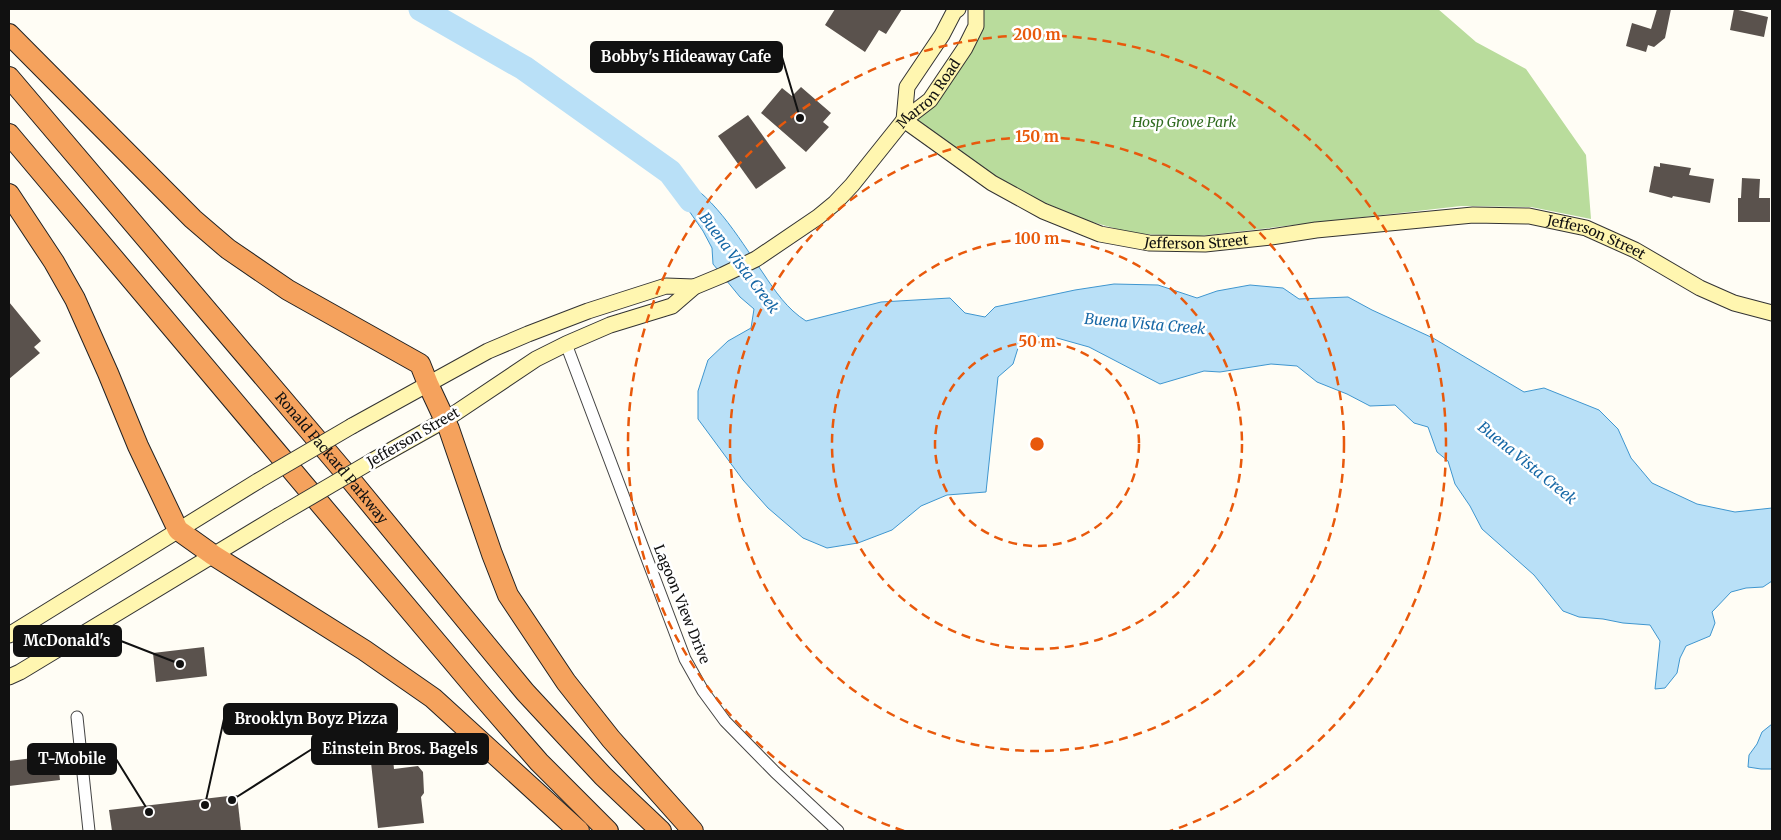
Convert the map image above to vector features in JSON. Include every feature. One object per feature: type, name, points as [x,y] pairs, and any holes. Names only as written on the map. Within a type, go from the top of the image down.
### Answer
[{"type":"highway","points":[[9,34],[186,212],[228,249],[288,290],[420,364],[445,420],[508,595],[566,682],[611,739],[693,831]]},
{"type":"highway","name":"Ronald Packard Parkway","points":[[9,78],[341,468],[525,692],[604,776],[661,831]]},
{"type":"highway","points":[[9,134],[539,762],[608,831]]},
{"type":"highway","points":[[9,194],[54,262],[75,300],[138,446],[178,530],[212,555],[364,650],[433,698],[579,831]]},
{"type":"main road","name":"Marron Road","points":[[904,120],[908,87],[942,35],[954,12],[958,9]]},
{"type":"main road","name":"Marron Road","points":[[904,120],[930,100],[965,48],[976,26],[976,9]]},
{"type":"main road","name":"Jefferson Street","points":[[9,677],[372,460],[445,420],[536,359],[610,325],[672,306],[694,287],[748,263],[780,244],[835,203],[852,186],[904,120],[992,183],[1043,210],[1100,234],[1149,243],[1205,244],[1316,230],[1473,215],[1528,216],[1586,228],[1635,250],[1700,288],[1734,303],[1772,313]]},
{"type":"main road","name":"Jefferson Street","points":[[9,635],[258,481],[352,426],[488,351],[588,311],[666,286],[694,287]]},
{"type":"street","name":"Lagoon View Drive","points":[[566,344],[685,659],[703,691],[725,721],[775,772],[838,831]]},
{"type":"street","points":[[77,717],[89,831]]},
{"type":"green space","name":"Hosp Grove Park","points":[[976,9],[1438,9],[1476,42],[1526,69],[1586,155],[1591,219],[1531,207],[1461,206],[1199,236],[1135,234],[1085,220],[1036,199],[985,170],[915,118],[972,21]]},
{"type":"water","points":[[670,172],[699,191],[711,203],[733,229],[782,299],[806,321],[881,302],[950,298],[965,313],[985,317],[995,307],[1075,290],[1114,284],[1158,285],[1197,298],[1217,291],[1250,285],[1283,288],[1299,299],[1348,297],[1433,338],[1524,392],[1544,388],[1599,410],[1618,429],[1631,458],[1652,483],[1697,504],[1735,512],[1772,508],[1772,581],[1763,587],[1746,588],[1731,592],[1712,612],[1715,623],[1710,636],[1686,646],[1680,658],[1677,673],[1665,688],[1655,689],[1660,641],[1650,625],[1579,617],[1563,611],[1534,575],[1482,529],[1470,506],[1455,484],[1448,461],[1437,452],[1428,427],[1414,423],[1395,405],[1370,406],[1317,382],[1297,366],[1271,364],[1220,372],[1204,371],[1160,384],[1089,347],[1057,338],[1035,336],[1018,348],[1013,364],[998,377],[986,492],[947,495],[921,506],[892,530],[858,543],[827,548],[803,538],[768,508],[743,480],[698,419],[698,391],[708,360],[728,341],[751,328],[754,309],[740,297],[713,264],[712,248],[703,231],[669,182]]},
{"type":"water","points":[[1772,724],[1772,769],[1748,767],[1749,755],[1757,744],[1762,732]]},
{"type":"building","points":[[835,9],[902,9],[886,34],[879,30],[865,52],[825,25]]},
{"type":"building","points":[[1657,9],[1671,9],[1665,38],[1654,47],[1648,45],[1646,52],[1626,46],[1632,23],[1651,29]]},
{"type":"building","points":[[1734,9],[1768,17],[1764,37],[1730,30]]},
{"type":"building","points":[[801,87],[831,113],[823,122],[829,127],[806,152],[761,113],[782,88],[792,96]]},
{"type":"building","points":[[748,115],[786,168],[756,189],[718,136]]},
{"type":"building","points":[[1660,163],[1691,168],[1689,175],[1714,179],[1710,203],[1673,196],[1672,198],[1649,192],[1654,166],[1660,167]]},
{"type":"building","points":[[1742,178],[1760,179],[1759,198],[1770,198],[1770,222],[1738,222],[1738,198],[1741,198]]},
{"type":"building","points":[[9,302],[41,341],[34,347],[40,353],[9,379]]},
{"type":"building","points":[[204,647],[207,676],[156,682],[153,653]]},
{"type":"building","points":[[381,752],[381,760],[393,759],[394,769],[418,766],[423,772],[424,793],[421,797],[424,823],[378,828],[370,753]]},
{"type":"building","points":[[57,755],[60,780],[9,786],[9,761]]},
{"type":"building","points":[[237,795],[241,831],[112,831],[109,810]]},
{"type":"waterway","name":"Buena Vista Creek","points":[[421,9],[524,68],[670,172],[691,200]]},
{"type":"place","name":"Bobby's Hideaway Cafe","points":[[800,118]]},
{"type":"place","name":"McDonald's","points":[[180,664]]},
{"type":"place","name":"Einstein Bros. Bagels","points":[[232,800]]},
{"type":"place","name":"Brooklyn Boyz Pizza","points":[[205,805]]},
{"type":"place","name":"T-Mobile","points":[[149,812]]}]
